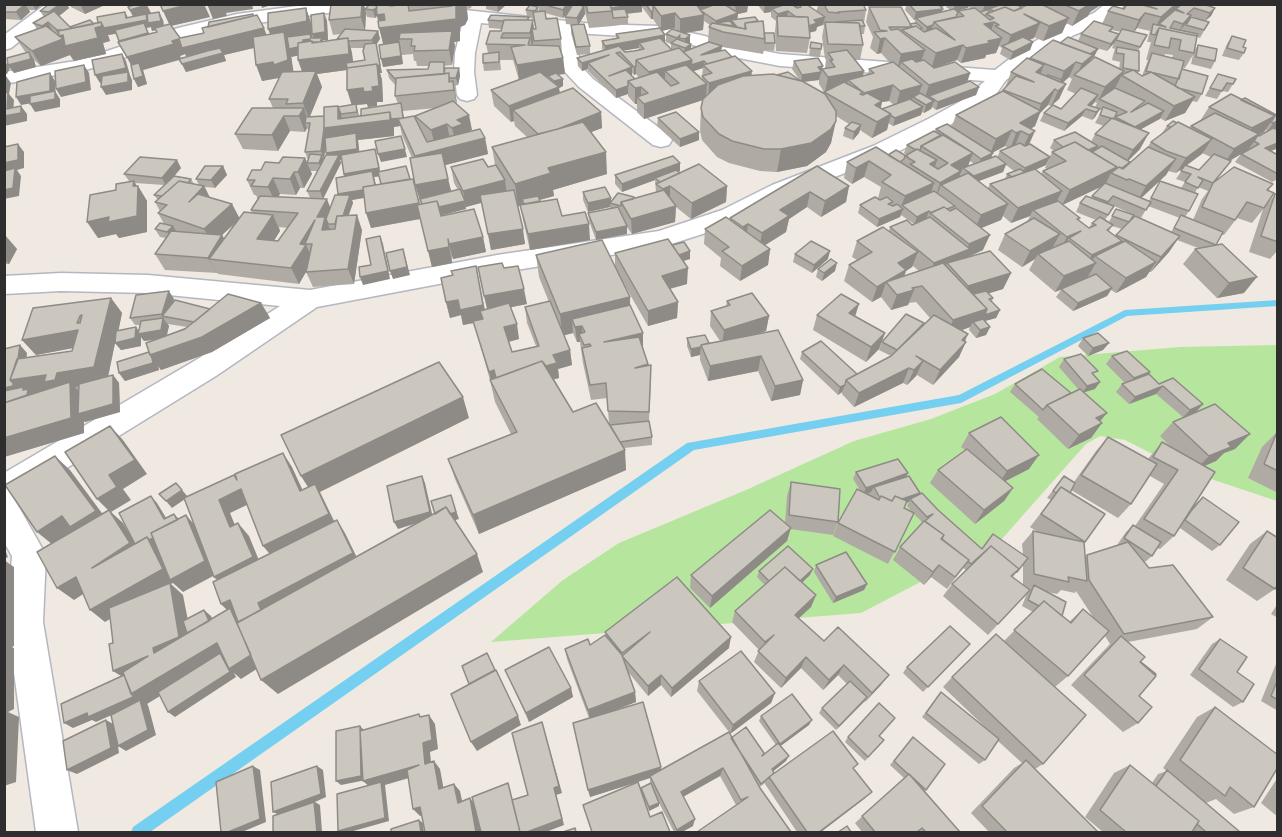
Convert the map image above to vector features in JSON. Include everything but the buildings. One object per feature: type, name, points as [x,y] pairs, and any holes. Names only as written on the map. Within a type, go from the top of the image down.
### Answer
[{"type":"street","points":[[4,44],[58,4]]},
{"type":"street","points":[[4,285],[61,282],[148,284],[310,299],[497,264],[662,239],[731,216],[780,190],[881,151],[968,105],[990,89],[999,76],[1032,51],[1057,27],[1101,17],[1117,4]]},
{"type":"street","points":[[4,78],[88,63],[213,25],[342,5],[563,25],[594,30],[674,34],[718,48],[780,60],[999,76]]},
{"type":"street","points":[[467,95],[464,72],[465,53],[472,17]]},
{"type":"street","points":[[563,25],[568,59],[573,68],[586,82],[661,140]]},
{"type":"street","points":[[4,490],[206,368],[310,299]]},
{"type":"street","points":[[4,510],[29,555],[25,622],[57,832]]},
{"type":"green space","points":[[1277,345],[1277,501],[1184,470],[1125,440],[1100,436],[1086,444],[1001,540],[861,613],[491,642],[563,580],[619,543],[746,490],[854,441],[931,419],[995,394],[1060,357],[1180,347]]},
{"type":"waterway","points":[[138,832],[691,446],[961,399],[1125,313],[1278,303]]}]
